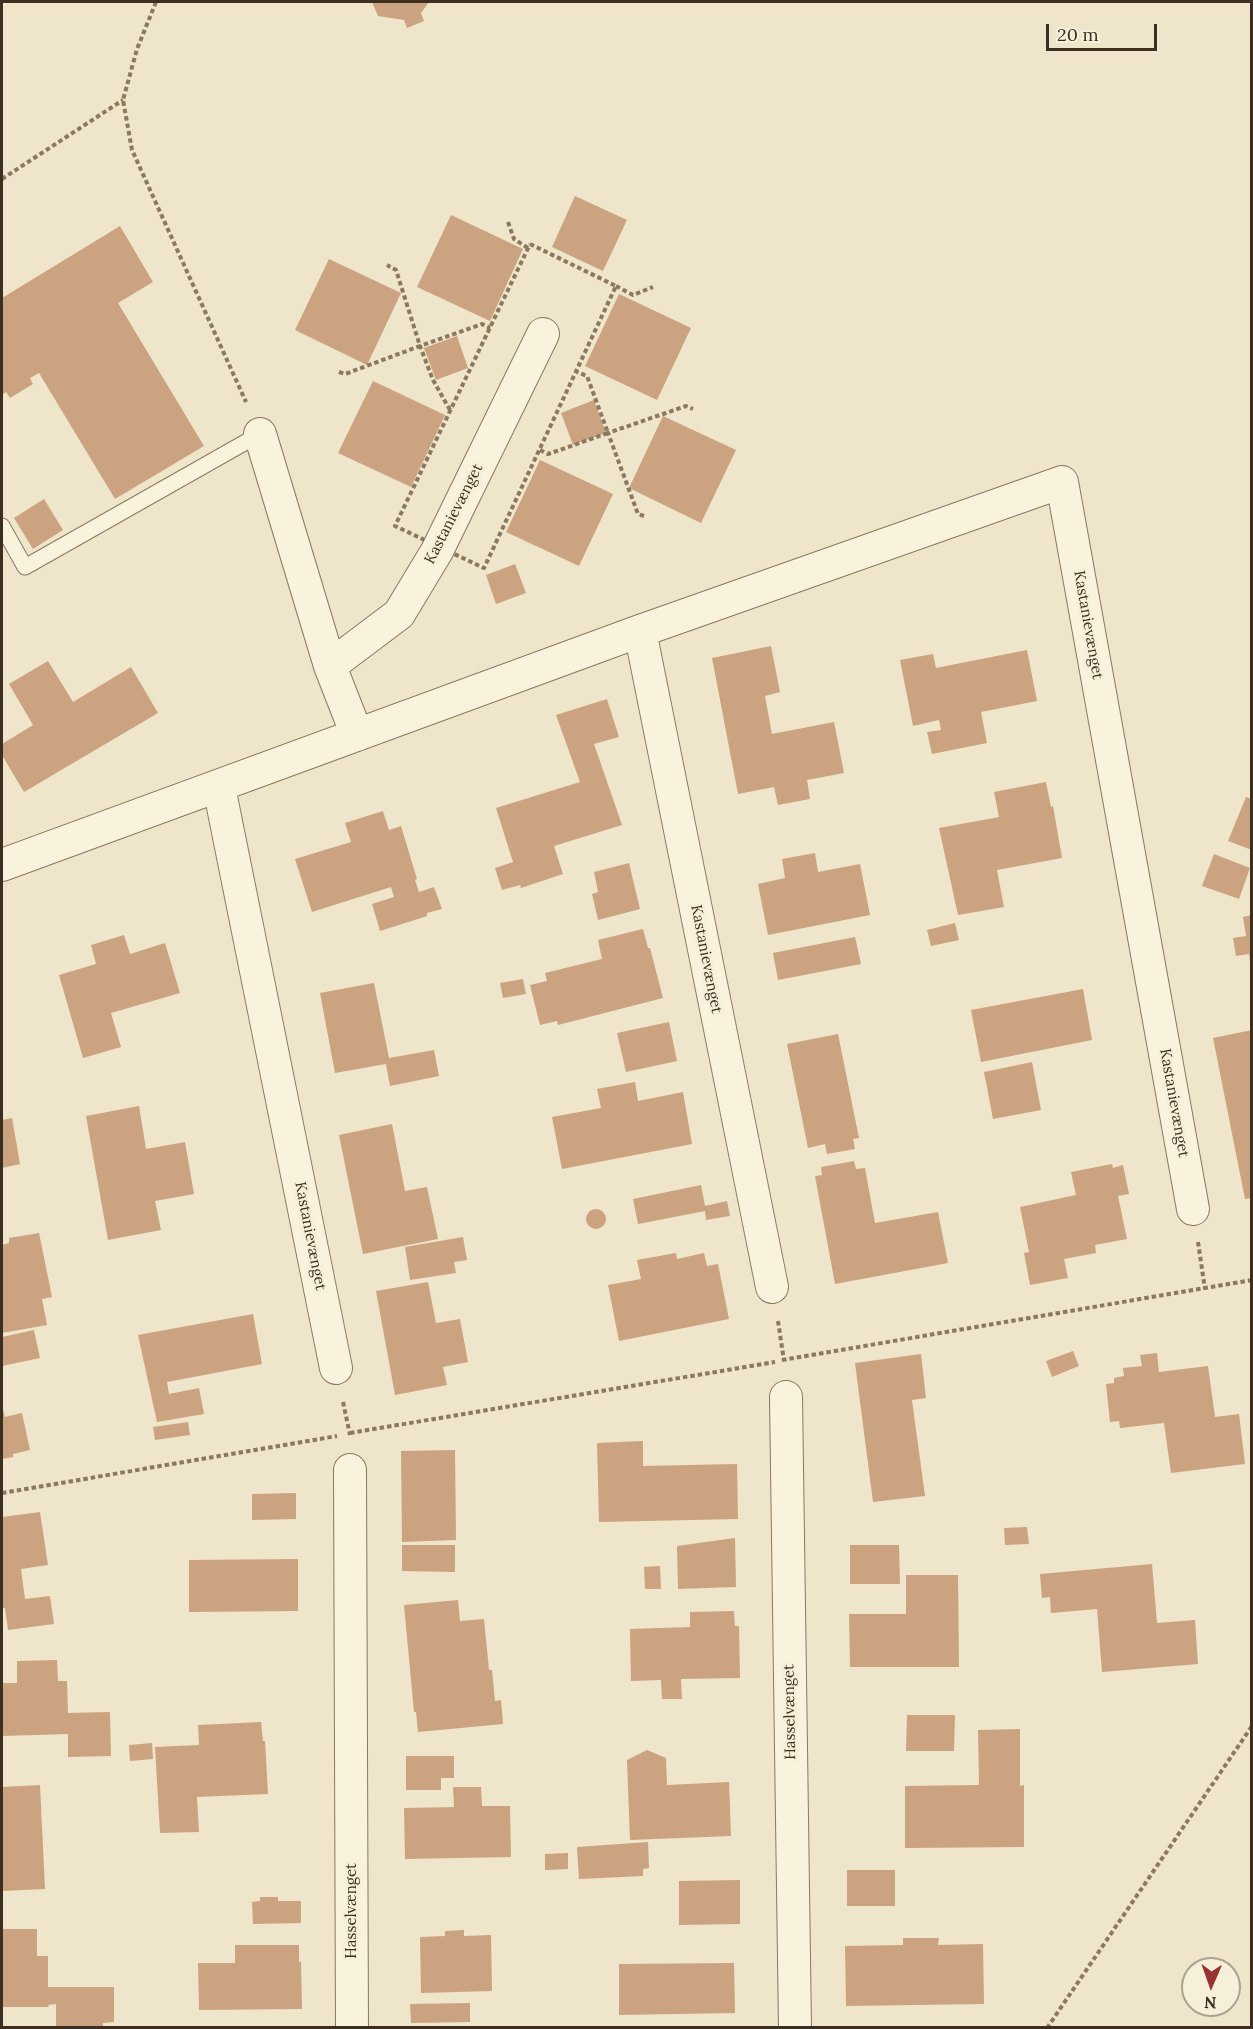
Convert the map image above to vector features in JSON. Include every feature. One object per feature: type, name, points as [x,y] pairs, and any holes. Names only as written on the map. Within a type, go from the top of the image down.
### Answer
[{"type":"street","name":"Kastanievænget","points":[[330,666],[399,614],[437,551],[543,334]]},
{"type":"street","points":[[260,434],[330,666],[357,735]]},
{"type":"street","name":"Kastanievænget","points":[[2,865],[640,631],[1062,482],[1193,1209]]},
{"type":"street","name":"Kastanievænget","points":[[640,631],[772,1287]]},
{"type":"street","name":"Kastanievænget","points":[[219,787],[336,1368]]},
{"type":"street","name":"Hasselvænget","points":[[786,1397],[795,2028]]},
{"type":"street","name":"Hasselvænget","points":[[350,1470],[352,2028]]},
{"type":"lane","points":[[2,526],[25,567],[260,434]]},
{"type":"path","points":[[156,2],[137,49],[123,100],[132,150],[260,434]]},
{"type":"path","points":[[2,179],[123,100]]},
{"type":"path","points":[[508,222],[514,239],[528,248]]},
{"type":"path","points":[[387,265],[396,270],[433,380],[450,411]]},
{"type":"path","points":[[616,286],[633,295],[653,287]]},
{"type":"path","points":[[339,372],[345,374],[482,324],[490,328]]},
{"type":"path","points":[[577,372],[588,376],[638,513],[644,516]]},
{"type":"path","points":[[540,450],[548,454],[686,406],[693,409]]},
{"type":"path","points":[[1193,1209],[1205,1289]]},
{"type":"path","points":[[350,1434],[1251,1280]]},
{"type":"path","points":[[772,1287],[784,1360],[786,1397]]},
{"type":"path","points":[[336,1368],[350,1434],[350,1470]]},
{"type":"path","points":[[2,1493],[338,1436]]},
{"type":"path","points":[[1047,2028],[1251,1726]]},
{"type":"building","points":[[372,2],[429,2],[421,13],[424,21],[407,28],[404,20],[378,16]]},
{"type":"building","points":[[575,196],[627,220],[603,271],[552,247]]},
{"type":"building","points":[[451,215],[523,249],[490,321],[417,287]]},
{"type":"building","points":[[120,226],[153,282],[118,303],[204,446],[115,499],[39,373],[30,378],[33,384],[10,398],[6,392],[2,395],[2,298]]},
{"type":"building","points":[[329,259],[401,293],[367,365],[295,330]]},
{"type":"building","points":[[619,294],[691,328],[657,400],[585,366]]},
{"type":"building","points":[[457,336],[468,368],[436,380],[424,348]]},
{"type":"building","points":[[373,381],[445,415],[411,487],[338,453]]},
{"type":"building","points":[[594,400],[606,433],[573,445],[561,413]]},
{"type":"building","points":[[663,416],[736,450],[701,523],[629,488]]},
{"type":"building","points":[[540,460],[613,494],[579,566],[506,532]]},
{"type":"building","points":[[44,499],[63,530],[33,549],[14,518]]},
{"type":"building","points":[[515,564],[526,593],[496,604],[486,575]]},
{"type":"building","points":[[771,646],[780,692],[765,696],[772,734],[834,722],[844,773],[807,780],[810,799],[778,805],[774,787],[738,794],[712,658]]},
{"type":"building","points":[[1027,650],[1037,701],[981,712],[987,743],[932,754],[927,732],[941,730],[939,720],[913,726],[900,660],[933,654],[936,668]]},
{"type":"building","points":[[48,661],[73,702],[131,667],[158,713],[24,792],[2,755],[2,744],[33,725],[9,684]]},
{"type":"building","points":[[607,699],[619,737],[594,744],[622,825],[554,846],[563,874],[521,888],[520,885],[502,890],[495,868],[513,862],[496,808],[580,782],[556,715]]},
{"type":"building","points":[[1046,782],[1051,807],[1053,806],[1062,858],[997,870],[1004,907],[958,915],[939,828],[999,817],[994,792]]},
{"type":"building","points":[[1246,797],[1252,799],[1252,850],[1228,841]]},
{"type":"building","points":[[383,811],[389,830],[401,826],[419,892],[434,887],[442,909],[380,931],[372,904],[394,897],[391,887],[312,912],[295,859],[351,842],[345,823]]},
{"type":"building","points":[[815,853],[818,872],[860,864],[870,915],[768,935],[758,884],[785,878],[782,859]]},
{"type":"building","points":[[1214,854],[1250,868],[1239,899],[1202,886]]},
{"type":"building","points":[[629,863],[640,909],[598,920],[592,894],[598,892],[594,872]]},
{"type":"building","points":[[1252,915],[1252,962],[1250,962],[1249,954],[1236,956],[1233,938],[1246,936],[1243,917]]},
{"type":"building","points":[[955,923],[959,940],[931,946],[927,930]]},
{"type":"building","points":[[643,929],[663,998],[558,1025],[557,1021],[540,1025],[530,985],[547,981],[545,973],[602,959],[598,940]]},
{"type":"building","points":[[124,935],[130,954],[165,943],[180,993],[111,1013],[121,1047],[83,1058],[59,975],[96,964],[91,945]]},
{"type":"building","points":[[855,937],[861,964],[778,980],[773,953]]},
{"type":"building","points":[[523,979],[526,994],[503,998],[500,983]]},
{"type":"building","points":[[374,983],[389,1058],[434,1050],[439,1076],[390,1086],[386,1064],[335,1073],[320,993]]},
{"type":"building","points":[[1083,989],[1092,1040],[981,1062],[971,1010]]},
{"type":"building","points":[[669,1022],[677,1061],[626,1072],[617,1033]]},
{"type":"building","points":[[1252,1030],[1252,1198],[1245,1199],[1213,1038]]},
{"type":"building","points":[[838,1034],[859,1138],[853,1139],[855,1149],[827,1154],[825,1144],[808,1148],[787,1044]]},
{"type":"building","points":[[1032,1062],[1041,1110],[993,1119],[984,1072]]},
{"type":"building","points":[[635,1082],[638,1101],[683,1092],[692,1144],[562,1169],[552,1117],[601,1108],[597,1089]]},
{"type":"building","points":[[139,1106],[146,1149],[185,1142],[194,1194],[155,1201],[161,1230],[108,1240],[86,1116]]},
{"type":"building","points":[[12,1118],[20,1164],[2,1168],[2,1120]]},
{"type":"building","points":[[392,1124],[405,1191],[427,1187],[438,1239],[363,1254],[339,1135]]},
{"type":"building","points":[[854,1161],[856,1169],[865,1168],[875,1223],[938,1212],[948,1263],[835,1284],[815,1176],[822,1175],[821,1167]]},
{"type":"building","points":[[1112,1164],[1113,1168],[1123,1165],[1129,1194],[1118,1196],[1127,1239],[1095,1245],[1096,1253],[1064,1259],[1068,1278],[1030,1285],[1024,1253],[1029,1252],[1020,1207],[1076,1195],[1071,1172]]},
{"type":"building","points":[[701,1185],[705,1206],[727,1201],[730,1216],[706,1220],[705,1211],[638,1224],[633,1199]]},
{"type":"building","points":[[596,1209],[603,1212],[606,1219],[603,1226],[596,1229],[589,1226],[586,1219],[589,1212]]},
{"type":"building","points":[[39,1233],[52,1297],[42,1299],[47,1325],[2,1333],[2,1245],[9,1243],[9,1238]]},
{"type":"building","points":[[463,1237],[467,1260],[454,1262],[456,1273],[410,1280],[405,1247]]},
{"type":"building","points":[[676,1253],[677,1259],[704,1253],[707,1266],[718,1264],[729,1319],[619,1341],[608,1285],[641,1279],[637,1260]]},
{"type":"building","points":[[428,1282],[436,1323],[460,1319],[468,1362],[443,1367],[447,1385],[395,1395],[376,1291]]},
{"type":"building","points":[[253,1314],[262,1364],[167,1382],[169,1394],[199,1388],[204,1414],[157,1422],[138,1335]]},
{"type":"building","points":[[34,1330],[40,1358],[2,1366],[2,1337]]},
{"type":"building","points":[[1073,1351],[1079,1366],[1052,1377],[1046,1361]]},
{"type":"building","points":[[1157,1353],[1159,1372],[1208,1366],[1215,1417],[1239,1414],[1245,1464],[1171,1473],[1164,1423],[1120,1428],[1119,1421],[1110,1422],[1106,1384],[1114,1383],[1114,1378],[1124,1376],[1123,1368],[1142,1366],[1140,1355]]},
{"type":"building","points":[[921,1354],[926,1398],[912,1400],[925,1496],[873,1502],[855,1363]]},
{"type":"building","points":[[2,1405],[5,1417],[22,1413],[30,1450],[2,1459]]},
{"type":"building","points":[[188,1422],[190,1435],[155,1440],[153,1427]]},
{"type":"building","points":[[643,1441],[643,1466],[737,1464],[738,1519],[599,1522],[597,1443]]},
{"type":"building","points":[[455,1450],[456,1540],[402,1542],[401,1451]]},
{"type":"building","points":[[296,1493],[296,1519],[252,1520],[252,1494]]},
{"type":"building","points":[[40,1512],[48,1565],[21,1569],[25,1599],[50,1596],[54,1624],[8,1630],[5,1608],[2,1608],[2,1517]]},
{"type":"building","points":[[1027,1527],[1029,1544],[1005,1545],[1004,1528]]},
{"type":"building","points":[[735,1538],[736,1587],[678,1589],[677,1546]]},
{"type":"building","points":[[402,1545],[455,1545],[455,1572],[402,1571]]},
{"type":"building","points":[[850,1545],[899,1545],[900,1584],[850,1584]]},
{"type":"building","points":[[298,1559],[298,1611],[189,1612],[189,1560]]},
{"type":"building","points":[[1152,1564],[1157,1623],[1195,1620],[1198,1664],[1102,1672],[1097,1609],[1051,1613],[1050,1597],[1042,1598],[1040,1574]]},
{"type":"building","points":[[660,1566],[661,1589],[645,1589],[644,1567]]},
{"type":"building","points":[[906,1575],[958,1575],[959,1667],[850,1667],[849,1614],[906,1614]]},
{"type":"building","points":[[458,1600],[460,1621],[484,1619],[489,1670],[492,1670],[495,1701],[501,1700],[503,1724],[418,1732],[404,1605]]},
{"type":"building","points":[[734,1611],[735,1626],[739,1626],[740,1678],[681,1679],[682,1699],[662,1699],[661,1680],[631,1681],[630,1629],[690,1627],[690,1612]]},
{"type":"building","points":[[57,1660],[58,1681],[67,1681],[68,1713],[110,1712],[111,1756],[68,1757],[68,1734],[2,1736],[2,1683],[17,1683],[17,1661]]},
{"type":"building","points":[[907,1715],[955,1715],[954,1751],[906,1751]]},
{"type":"building","points":[[261,1722],[263,1741],[265,1741],[268,1794],[197,1797],[199,1832],[160,1833],[155,1747],[199,1745],[198,1725]]},
{"type":"building","points":[[1020,1729],[1020,1786],[1024,1785],[1024,1847],[905,1848],[905,1786],[979,1785],[978,1730]]},
{"type":"building","points":[[152,1743],[153,1759],[130,1761],[129,1745]]},
{"type":"building","points":[[647,1750],[666,1758],[667,1785],[729,1782],[731,1836],[630,1840],[627,1760]]},
{"type":"building","points":[[406,1756],[454,1756],[454,1778],[441,1778],[441,1790],[406,1790]]},
{"type":"building","points":[[40,1785],[45,1889],[2,1891],[2,1787]]},
{"type":"building","points":[[453,1787],[481,1787],[482,1806],[510,1806],[511,1857],[405,1859],[404,1808],[454,1807]]},
{"type":"building","points":[[648,1842],[649,1868],[643,1869],[643,1876],[579,1879],[577,1847]]},
{"type":"building","points":[[568,1853],[568,1869],[545,1870],[545,1854]]},
{"type":"building","points":[[847,1870],[895,1870],[895,1906],[847,1906]]},
{"type":"building","points":[[740,1880],[740,1924],[679,1925],[679,1881]]},
{"type":"building","points":[[260,1897],[278,1897],[278,1901],[301,1901],[301,1923],[253,1924],[252,1902],[260,1901]]},
{"type":"building","points":[[2,1929],[37,1929],[37,1956],[48,1956],[48,1987],[114,1987],[114,2022],[103,2023],[103,2028],[56,2028],[56,2004],[48,2005],[49,2007],[2,2007]]},
{"type":"building","points":[[464,1930],[464,1936],[491,1935],[492,1991],[421,1993],[420,1937],[445,1936],[445,1931]]},
{"type":"building","points":[[903,1938],[939,1938],[938,1945],[983,1944],[984,2004],[846,2006],[845,1946],[903,1945]]},
{"type":"building","points":[[235,1945],[299,1945],[302,2009],[199,2010],[198,1963],[235,1963]]},
{"type":"building","points":[[734,1963],[735,2013],[619,2015],[619,1964]]},
{"type":"building","points":[[470,2003],[470,2022],[411,2023],[410,2004]]}]
